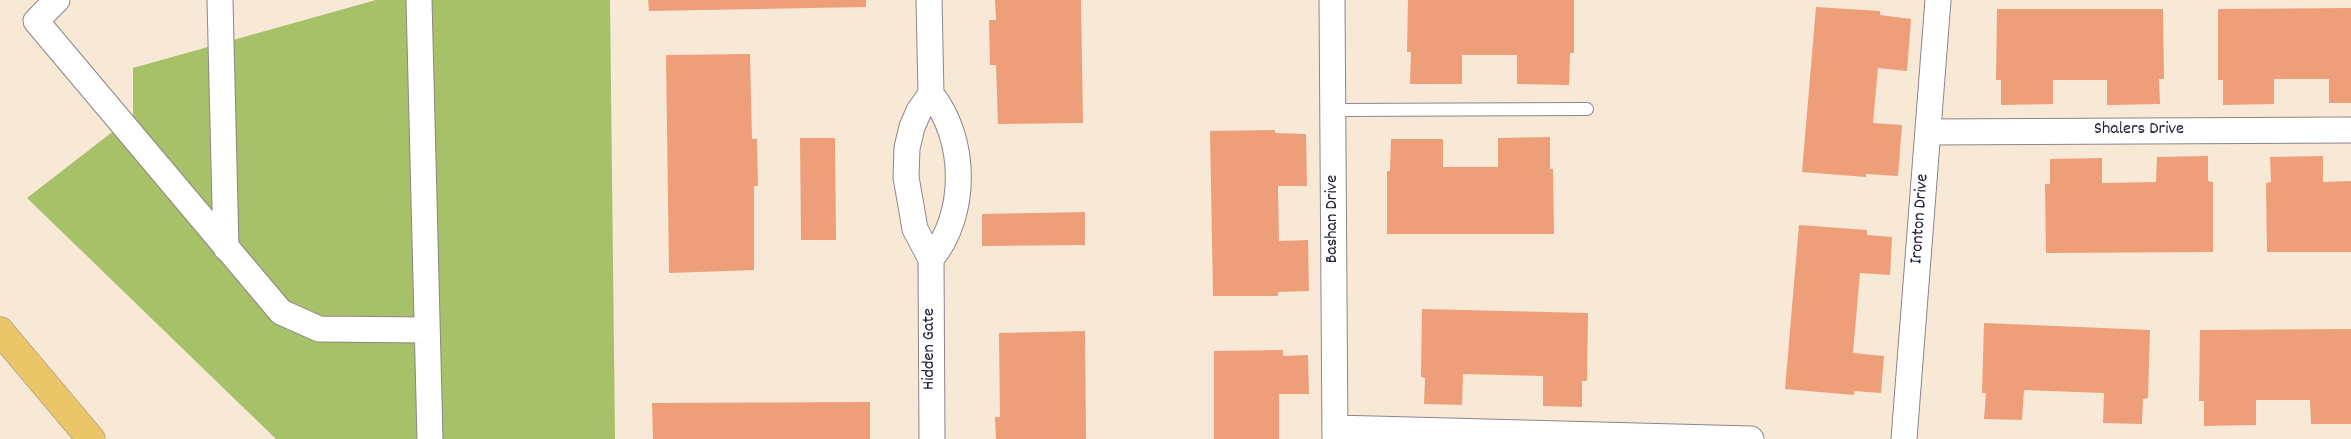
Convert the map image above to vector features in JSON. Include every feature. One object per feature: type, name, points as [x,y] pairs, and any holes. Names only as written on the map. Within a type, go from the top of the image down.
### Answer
[{"type":"highway","points":[[0,331],[91,439]]},
{"type":"street","points":[[57,0],[36,21],[281,312],[318,330],[426,330]]},
{"type":"street","points":[[220,0],[226,248]]},
{"type":"street","points":[[420,0],[426,330],[430,439]]},
{"type":"street","points":[[929,0],[931,94],[948,121],[954,138],[958,180],[956,208],[950,228],[944,244],[931,259]]},
{"type":"street","name":"Bashan Drive","points":[[1332,0],[1335,433]]},
{"type":"street","name":"Ironton Drive","points":[[1904,439],[1938,0]]},
{"type":"street","name":"Hidden Gate","points":[[931,94],[919,111],[912,127],[907,148],[906,177],[915,228],[921,244],[931,259],[932,439]]},
{"type":"street","name":"Shalers Drive","points":[[1928,132],[2351,130]]},
{"type":"street","points":[[1335,433],[1751,439]]},
{"type":"lane","points":[[1333,110],[1587,109]]},
{"type":"green space","points":[[376,0],[610,0],[615,439],[276,439],[27,198],[133,116],[133,68]]},
{"type":"building","points":[[648,0],[866,0],[866,7],[649,11]]},
{"type":"building","points":[[995,0],[1081,0],[1083,123],[998,124],[996,65],[990,65],[989,20],[996,20]]},
{"type":"building","points":[[1408,0],[1574,0],[1574,53],[1570,53],[1569,85],[1517,84],[1517,55],[1462,55],[1462,84],[1410,84],[1411,52],[1407,52]]},
{"type":"building","points":[[1816,7],[1880,11],[1880,15],[1911,19],[1907,71],[1878,68],[1873,123],[1902,125],[1898,176],[1866,174],[1866,177],[1802,172]]},
{"type":"building","points":[[2351,8],[2351,103],[2329,103],[2329,79],[2274,79],[2274,104],[2223,105],[2223,80],[2218,80],[2218,9]]},
{"type":"building","points":[[1997,9],[2163,9],[2164,79],[2159,79],[2160,104],[2107,105],[2107,80],[2053,80],[2053,104],[2001,105],[2001,80],[1996,80]]},
{"type":"building","points":[[750,54],[752,139],[757,139],[758,186],[754,186],[754,270],[669,273],[666,55]]},
{"type":"building","points":[[1275,130],[1275,133],[1306,134],[1307,186],[1278,186],[1279,241],[1308,240],[1309,291],[1278,292],[1278,296],[1213,296],[1210,131]]},
{"type":"building","points":[[1550,137],[1550,169],[1553,169],[1554,234],[1387,234],[1387,171],[1390,171],[1391,139],[1443,139],[1443,167],[1498,167],[1498,138]]},
{"type":"building","points":[[800,138],[835,138],[836,240],[801,240]]},
{"type":"building","points":[[2208,156],[2208,181],[2213,182],[2213,252],[2046,253],[2045,184],[2050,184],[2050,159],[2102,158],[2102,183],[2156,182],[2157,157]]},
{"type":"building","points":[[2323,156],[2323,182],[2351,181],[2351,252],[2267,252],[2266,183],[2271,182],[2270,157]]},
{"type":"building","points":[[1085,212],[1085,245],[982,246],[982,214]]},
{"type":"building","points":[[1799,225],[1867,230],[1867,235],[1892,237],[1890,275],[1860,273],[1853,353],[1884,356],[1881,393],[1854,391],[1854,395],[1785,389]]},
{"type":"building","points":[[1422,309],[1588,313],[1587,381],[1582,381],[1582,407],[1543,406],[1543,376],[1463,374],[1462,405],[1424,404],[1425,378],[1421,377]]},
{"type":"building","points":[[1984,323],[2150,330],[2148,398],[2143,399],[2142,424],[2103,423],[2104,393],[2024,390],[2022,420],[1984,419],[1986,393],[1982,393]]},
{"type":"building","points":[[2351,329],[2351,424],[2311,424],[2310,400],[2256,400],[2256,425],[2204,426],[2204,401],[2199,401],[2200,330]]},
{"type":"building","points":[[1085,331],[1086,439],[996,439],[995,417],[1000,417],[999,333]]},
{"type":"building","points":[[1283,350],[1283,356],[1308,355],[1309,394],[1279,394],[1279,439],[1214,439],[1214,351]]},
{"type":"building","points":[[870,402],[870,439],[653,439],[652,403]]}]
